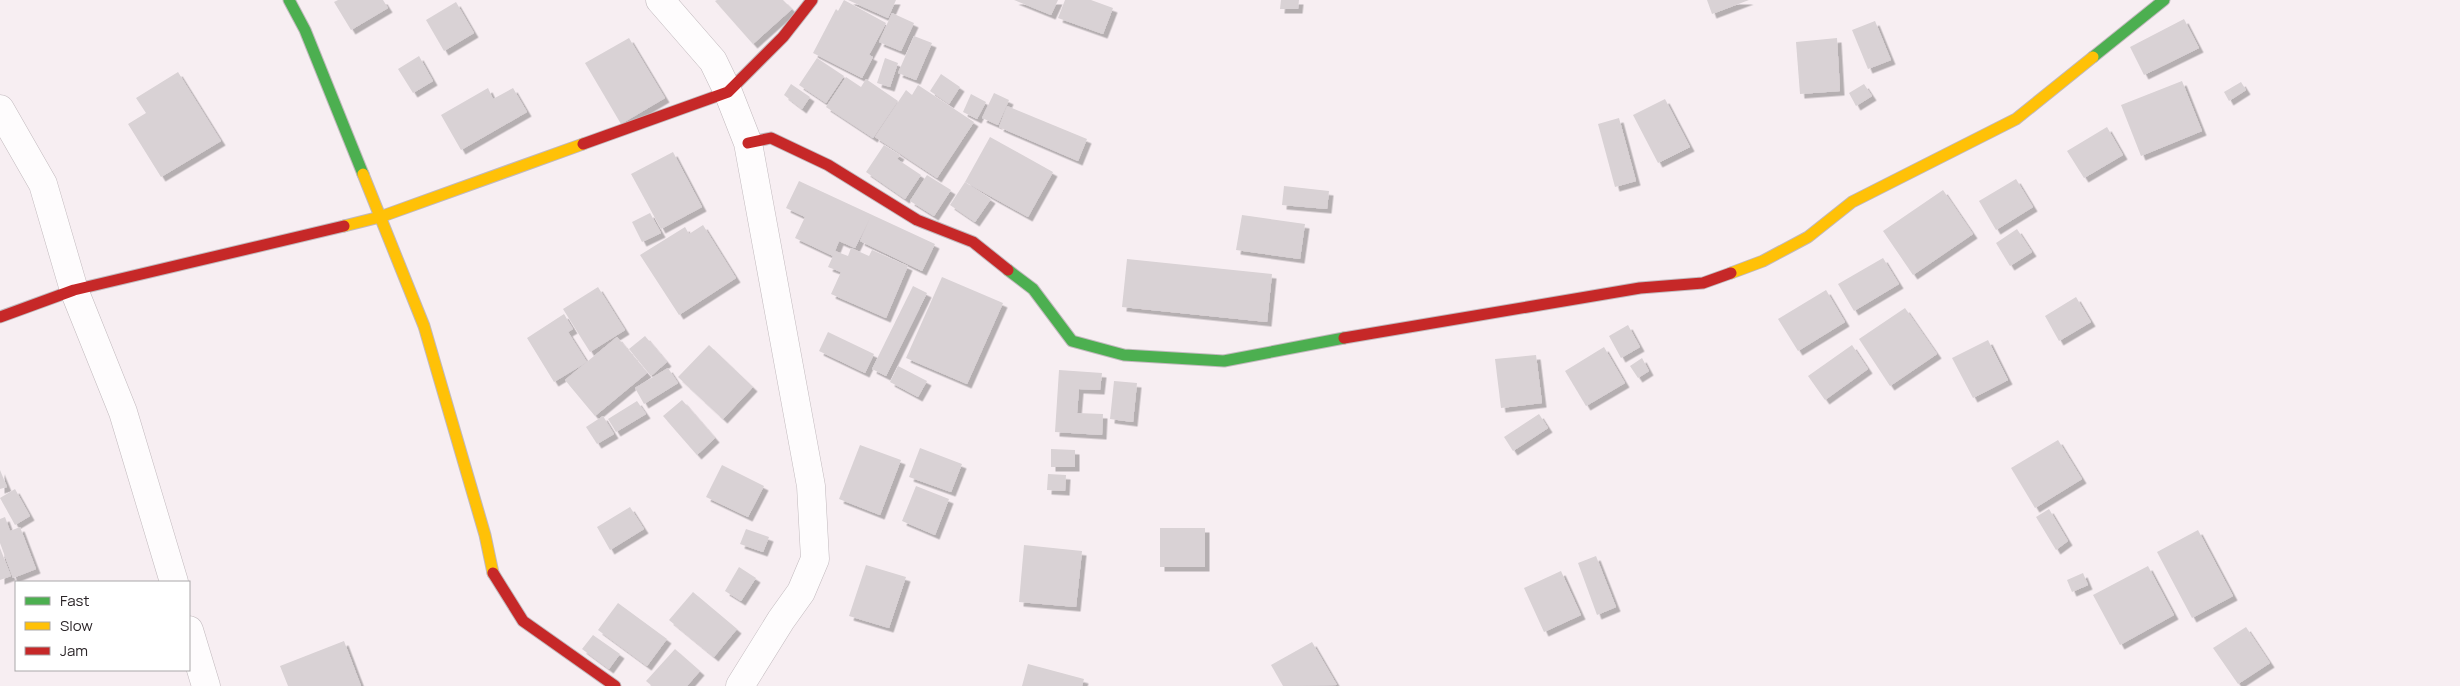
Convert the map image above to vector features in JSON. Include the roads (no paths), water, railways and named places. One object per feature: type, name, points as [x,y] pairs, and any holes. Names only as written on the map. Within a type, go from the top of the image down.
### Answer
[{"type":"street","points":[[289,0],[305,30],[424,326],[485,535],[493,574],[523,621],[615,686]]},
{"type":"street","points":[[660,0],[713,61],[728,92],[748,143],[811,486],[815,559],[801,592],[781,620],[740,686]]},
{"type":"street","points":[[0,318],[74,290],[380,217],[728,92],[783,37],[812,0]]},
{"type":"street","points":[[748,143],[771,138],[828,164],[917,220],[973,242],[1032,289],[1072,341],[1124,355],[1224,361],[1405,326],[1640,288],[1703,283],[1763,261],[1808,237],[1852,202],[2016,118],[2164,0]]},
{"type":"street","points":[[0,109],[43,184],[74,290],[123,412],[174,581]]},
{"type":"street","points":[[190,633],[206,686]]}]
